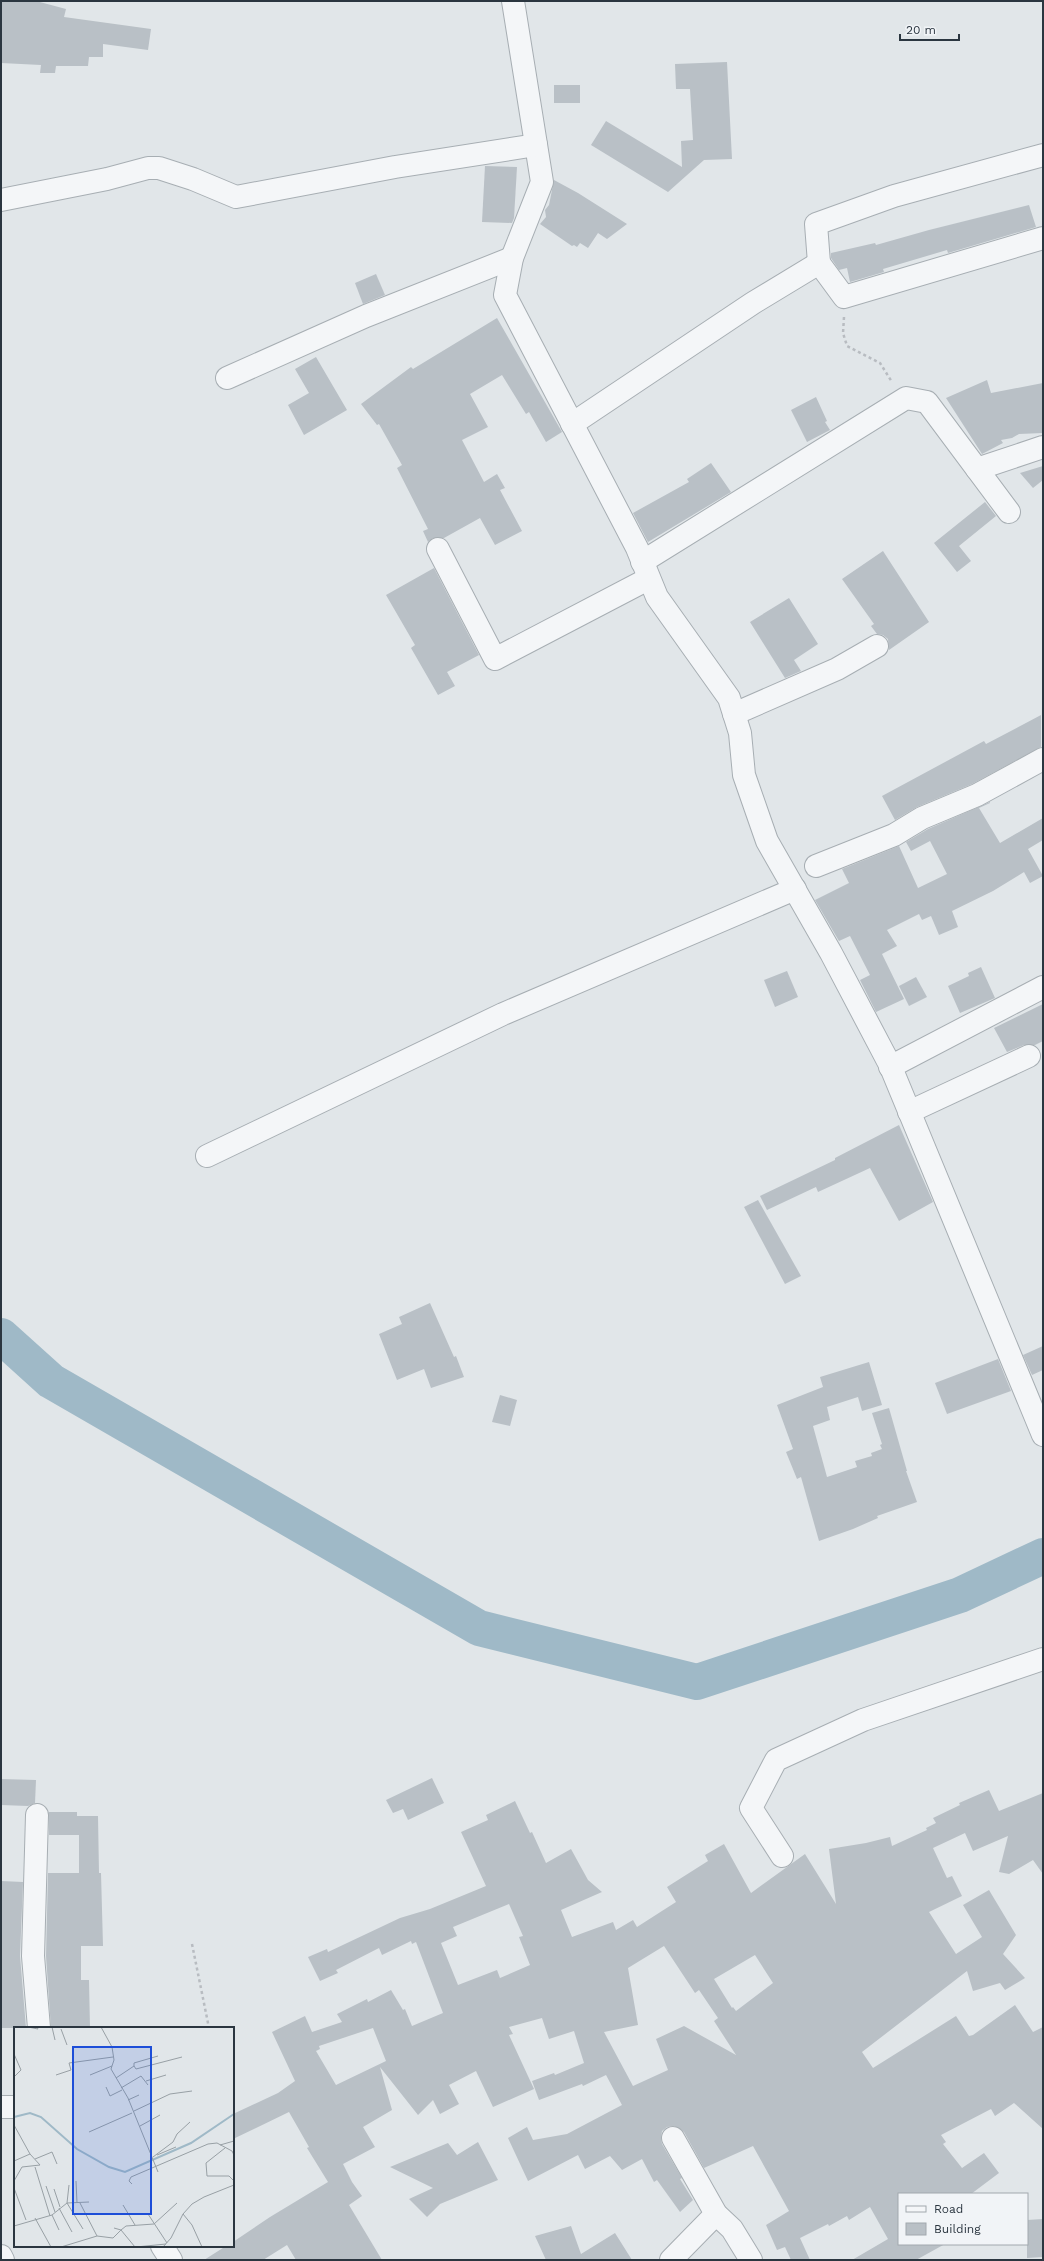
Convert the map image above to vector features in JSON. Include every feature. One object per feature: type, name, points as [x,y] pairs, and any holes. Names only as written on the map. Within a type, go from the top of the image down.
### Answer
[{"type":"street","points":[[513,1],[542,182],[512,258],[505,295],[637,548],[657,597],[730,698],[740,733],[744,775],[768,841],[890,1067],[1043,1435]]},
{"type":"street","points":[[1,200],[108,179],[148,168],[159,168],[193,179],[236,197],[395,167],[536,144]]},
{"type":"street","points":[[1043,154],[894,196],[816,224],[819,263],[844,297],[1043,238]]},
{"type":"street","points":[[227,378],[366,316],[512,258]]},
{"type":"street","points":[[572,424],[753,303],[819,263]]},
{"type":"street","points":[[438,549],[495,659],[572,616],[645,570],[906,398],[927,402],[1009,512]]},
{"type":"street","points":[[977,469],[1043,448]]},
{"type":"street","points":[[734,714],[837,669],[877,646]]},
{"type":"street","points":[[816,866],[894,834],[922,818],[977,795],[1043,759]]},
{"type":"street","points":[[207,1156],[503,1014],[795,889]]},
{"type":"street","points":[[890,1067],[1043,987]]},
{"type":"street","points":[[909,1112],[1029,1056]]},
{"type":"street","points":[[782,1856],[752,1808],[776,1760],[863,1720],[1043,1659]]},
{"type":"street","points":[[37,1815],[33,1956],[39,2027]]},
{"type":"street","points":[[1,2107],[14,2107]]},
{"type":"street","points":[[673,2138],[716,2214],[732,2229],[751,2260]]},
{"type":"street","points":[[671,2260],[716,2214]]},
{"type":"street","points":[[163,2247],[171,2260]]},
{"type":"street","points":[[1,2256],[3,2260]]},
{"type":"path","points":[[844,297],[843,333],[847,346],[880,363],[906,398]]},
{"type":"path","points":[[192,1944],[209,2027]]},
{"type":"building","points":[[1,1],[36,1],[66,9],[64,17],[151,29],[148,50],[103,44],[103,57],[89,57],[88,66],[56,66],[55,73],[40,73],[41,65],[1,63]]},
{"type":"building","points":[[727,62],[732,159],[704,160],[668,192],[591,145],[606,121],[682,167],[681,141],[693,140],[690,89],[676,89],[675,64]]},
{"type":"building","points":[[554,85],[580,85],[580,103],[554,103]]},
{"type":"building","points":[[485,166],[517,167],[514,218],[512,223],[482,222]]},
{"type":"building","points":[[554,180],[578,193],[627,224],[607,239],[598,233],[588,248],[580,243],[577,247],[574,245],[572,246],[540,224],[546,217],[545,210],[549,205]]},
{"type":"building","points":[[1029,205],[1036,227],[948,253],[947,250],[883,269],[884,272],[850,282],[847,268],[839,270],[831,258],[831,253],[875,243],[876,245]]},
{"type":"building","points":[[376,274],[385,295],[363,304],[355,283]]},
{"type":"building","points":[[497,318],[562,432],[546,442],[529,412],[526,414],[502,375],[470,394],[488,427],[462,440],[484,482],[497,474],[505,488],[500,490],[522,531],[495,545],[480,518],[444,538],[433,538],[428,542],[423,531],[428,529],[397,468],[402,465],[379,424],[377,425],[361,404],[411,367],[413,369]]},
{"type":"building","points":[[316,357],[347,410],[304,435],[288,405],[309,393],[295,369]]},
{"type":"building","points":[[987,380],[991,393],[1043,383],[1043,433],[1019,434],[1012,438],[1001,440],[1003,443],[982,454],[946,398]]},
{"type":"building","points":[[816,397],[827,421],[825,422],[830,430],[807,442],[791,410]]},
{"type":"building","points":[[711,463],[731,492],[648,542],[633,513],[689,482],[687,479]]},
{"type":"building","points":[[1043,466],[1043,480],[1033,488],[1020,473]]},
{"type":"building","points":[[985,502],[996,516],[959,546],[971,561],[957,572],[934,543]]},
{"type":"building","points":[[883,551],[929,622],[889,650],[888,639],[883,635],[877,634],[871,626],[874,624],[842,579]]},
{"type":"building","points":[[434,568],[479,655],[447,672],[455,686],[438,695],[411,648],[415,645],[386,595]]},
{"type":"building","points":[[789,598],[818,644],[794,660],[801,671],[785,678],[750,622]]},
{"type":"building","points":[[1041,715],[1041,747],[972,784],[917,807],[895,820],[882,796],[984,741],[986,744]]},
{"type":"building","points":[[990,802],[979,808],[1000,843],[1043,818],[1043,840],[1028,849],[1043,876],[1030,883],[1024,872],[993,891],[952,911],[958,927],[939,935],[931,916],[922,920],[919,914],[887,930],[897,946],[882,954],[904,999],[876,1012],[860,980],[870,975],[850,936],[839,941],[815,900],[849,883],[842,869],[899,846],[918,888],[947,874],[930,841],[911,851],[906,842],[928,829]]},
{"type":"building","points":[[981,967],[995,998],[960,1013],[948,986],[969,976],[968,973]]},
{"type":"building","points":[[787,971],[798,997],[775,1007],[764,980]]},
{"type":"building","points":[[916,977],[927,997],[909,1006],[899,986]]},
{"type":"building","points":[[1043,1004],[1043,1041],[1035,1045],[1024,1045],[1007,1052],[994,1028]]},
{"type":"building","points":[[899,1125],[933,1202],[899,1221],[870,1168],[818,1192],[816,1187],[767,1210],[760,1196],[835,1160],[835,1158]]},
{"type":"building","points":[[758,1200],[801,1276],[785,1284],[744,1207]]},
{"type":"building","points":[[430,1303],[454,1357],[456,1356],[464,1377],[431,1388],[424,1369],[397,1380],[379,1334],[402,1324],[399,1317]]},
{"type":"building","points":[[1043,1346],[1043,1370],[1032,1375],[1023,1355]]},
{"type":"building","points":[[998,1359],[1011,1391],[947,1414],[935,1383]]},
{"type":"building","points":[[869,1362],[882,1405],[862,1411],[858,1397],[827,1407],[830,1420],[813,1426],[827,1477],[857,1467],[855,1461],[872,1456],[871,1453],[882,1449],[880,1445],[882,1444],[872,1413],[889,1408],[906,1471],[917,1502],[877,1516],[878,1518],[853,1529],[819,1541],[801,1477],[797,1479],[786,1452],[793,1449],[777,1405],[823,1387],[820,1377]]},
{"type":"building","points":[[500,1395],[517,1400],[510,1426],[492,1422]]},
{"type":"building","points":[[432,1778],[444,1803],[408,1820],[403,1809],[393,1813],[386,1800]]},
{"type":"building","points":[[1,1779],[36,1780],[35,1803],[28,1806],[1,1805]]},
{"type":"building","points":[[989,1790],[999,1811],[1043,1793],[1043,1874],[1033,1860],[1009,1874],[999,1872],[1008,1836],[973,1851],[965,1833],[933,1848],[947,1878],[952,1876],[962,1896],[929,1912],[956,1954],[982,1937],[963,1905],[989,1890],[1016,1935],[1003,1954],[1025,1978],[1005,1990],[1000,1983],[973,1991],[967,1971],[862,2052],[873,2068],[956,2016],[969,2036],[973,2035],[1015,2005],[1033,2032],[1043,2027],[1043,2129],[1014,2103],[995,2116],[991,2109],[941,2135],[946,2142],[943,2144],[962,2168],[984,2153],[999,2173],[972,2193],[898,2193],[898,2245],[943,2245],[916,2260],[852,2260],[888,2239],[870,2207],[849,2220],[847,2216],[829,2226],[828,2224],[800,2238],[810,2260],[791,2260],[785,2247],[777,2250],[766,2225],[789,2211],[753,2146],[704,2168],[684,2132],[674,2126],[667,2127],[662,2131],[662,2144],[682,2178],[680,2179],[693,2200],[680,2212],[657,2180],[654,2182],[642,2159],[622,2170],[610,2156],[585,2169],[578,2155],[528,2181],[508,2138],[527,2127],[533,2140],[567,2134],[622,2105],[606,2075],[583,2086],[582,2084],[539,2100],[532,2081],[554,2073],[555,2075],[584,2063],[574,2031],[549,2039],[542,2018],[509,2027],[513,2034],[509,2035],[534,2089],[493,2107],[476,2071],[449,2085],[459,2104],[440,2114],[433,2100],[418,2115],[380,2067],[392,2110],[363,2127],[375,2147],[343,2164],[352,2182],[362,2196],[349,2205],[382,2260],[296,2260],[287,2245],[263,2260],[204,2260],[224,2247],[234,2247],[234,2241],[270,2217],[328,2182],[307,2148],[309,2147],[289,2112],[234,2139],[234,2114],[278,2093],[295,2081],[272,2032],[305,2016],[312,2032],[342,2022],[337,2014],[367,1999],[368,2002],[391,1990],[403,2010],[405,2009],[412,2026],[443,2013],[416,1942],[412,1944],[411,1941],[382,1955],[379,1948],[336,1970],[338,1973],[320,1981],[308,1957],[327,1949],[328,1952],[400,1918],[430,1909],[486,1886],[461,1832],[488,1820],[486,1815],[515,1801],[530,1833],[532,1832],[546,1863],[571,1849],[588,1880],[602,1892],[561,1910],[572,1937],[613,1922],[616,1930],[633,1920],[637,1927],[676,1902],[667,1887],[708,1861],[705,1855],[724,1844],[751,1893],[805,1854],[836,1904],[829,1849],[866,1843],[890,1837],[892,1846],[927,1830],[926,1828],[936,1823],[933,1818],[960,1805],[959,1803]],"holes":[[[509,1904],[523,1936],[519,1937],[530,1965],[500,1978],[497,1970],[458,1985],[441,1943],[457,1936],[453,1927]],[[664,1946],[695,1993],[699,1990],[718,2018],[714,2021],[736,2055],[684,2026],[656,2039],[668,2070],[633,2086],[604,2032],[638,2025],[628,1968]],[[755,1955],[773,1983],[736,2011],[733,2007],[732,2008],[714,1979]],[[373,2028],[386,2061],[336,2085],[316,2051],[320,2049],[319,2046]]]},
{"type":"building","points":[[49,1812],[77,1812],[77,1816],[98,1816],[103,1946],[81,1946],[81,1980],[89,1980],[90,2027],[51,2027],[46,1956],[48,1873],[79,1873],[79,1835],[49,1835]]},
{"type":"building","points":[[1,1881],[23,1882],[20,1956],[26,2027],[1,2028]]},
{"type":"building","points":[[478,2142],[498,2180],[440,2204],[427,2217],[409,2199],[433,2188],[390,2167],[448,2143],[457,2155]]},
{"type":"building","points":[[1043,2219],[1043,2257],[1027,2258],[1028,2220]]},
{"type":"building","points":[[571,2226],[581,2254],[615,2233],[632,2260],[546,2260],[535,2236]]},
{"type":"waterway","points":[[1,1336],[51,1381],[479,1628],[697,1682],[960,1595],[1043,1556]]}]
